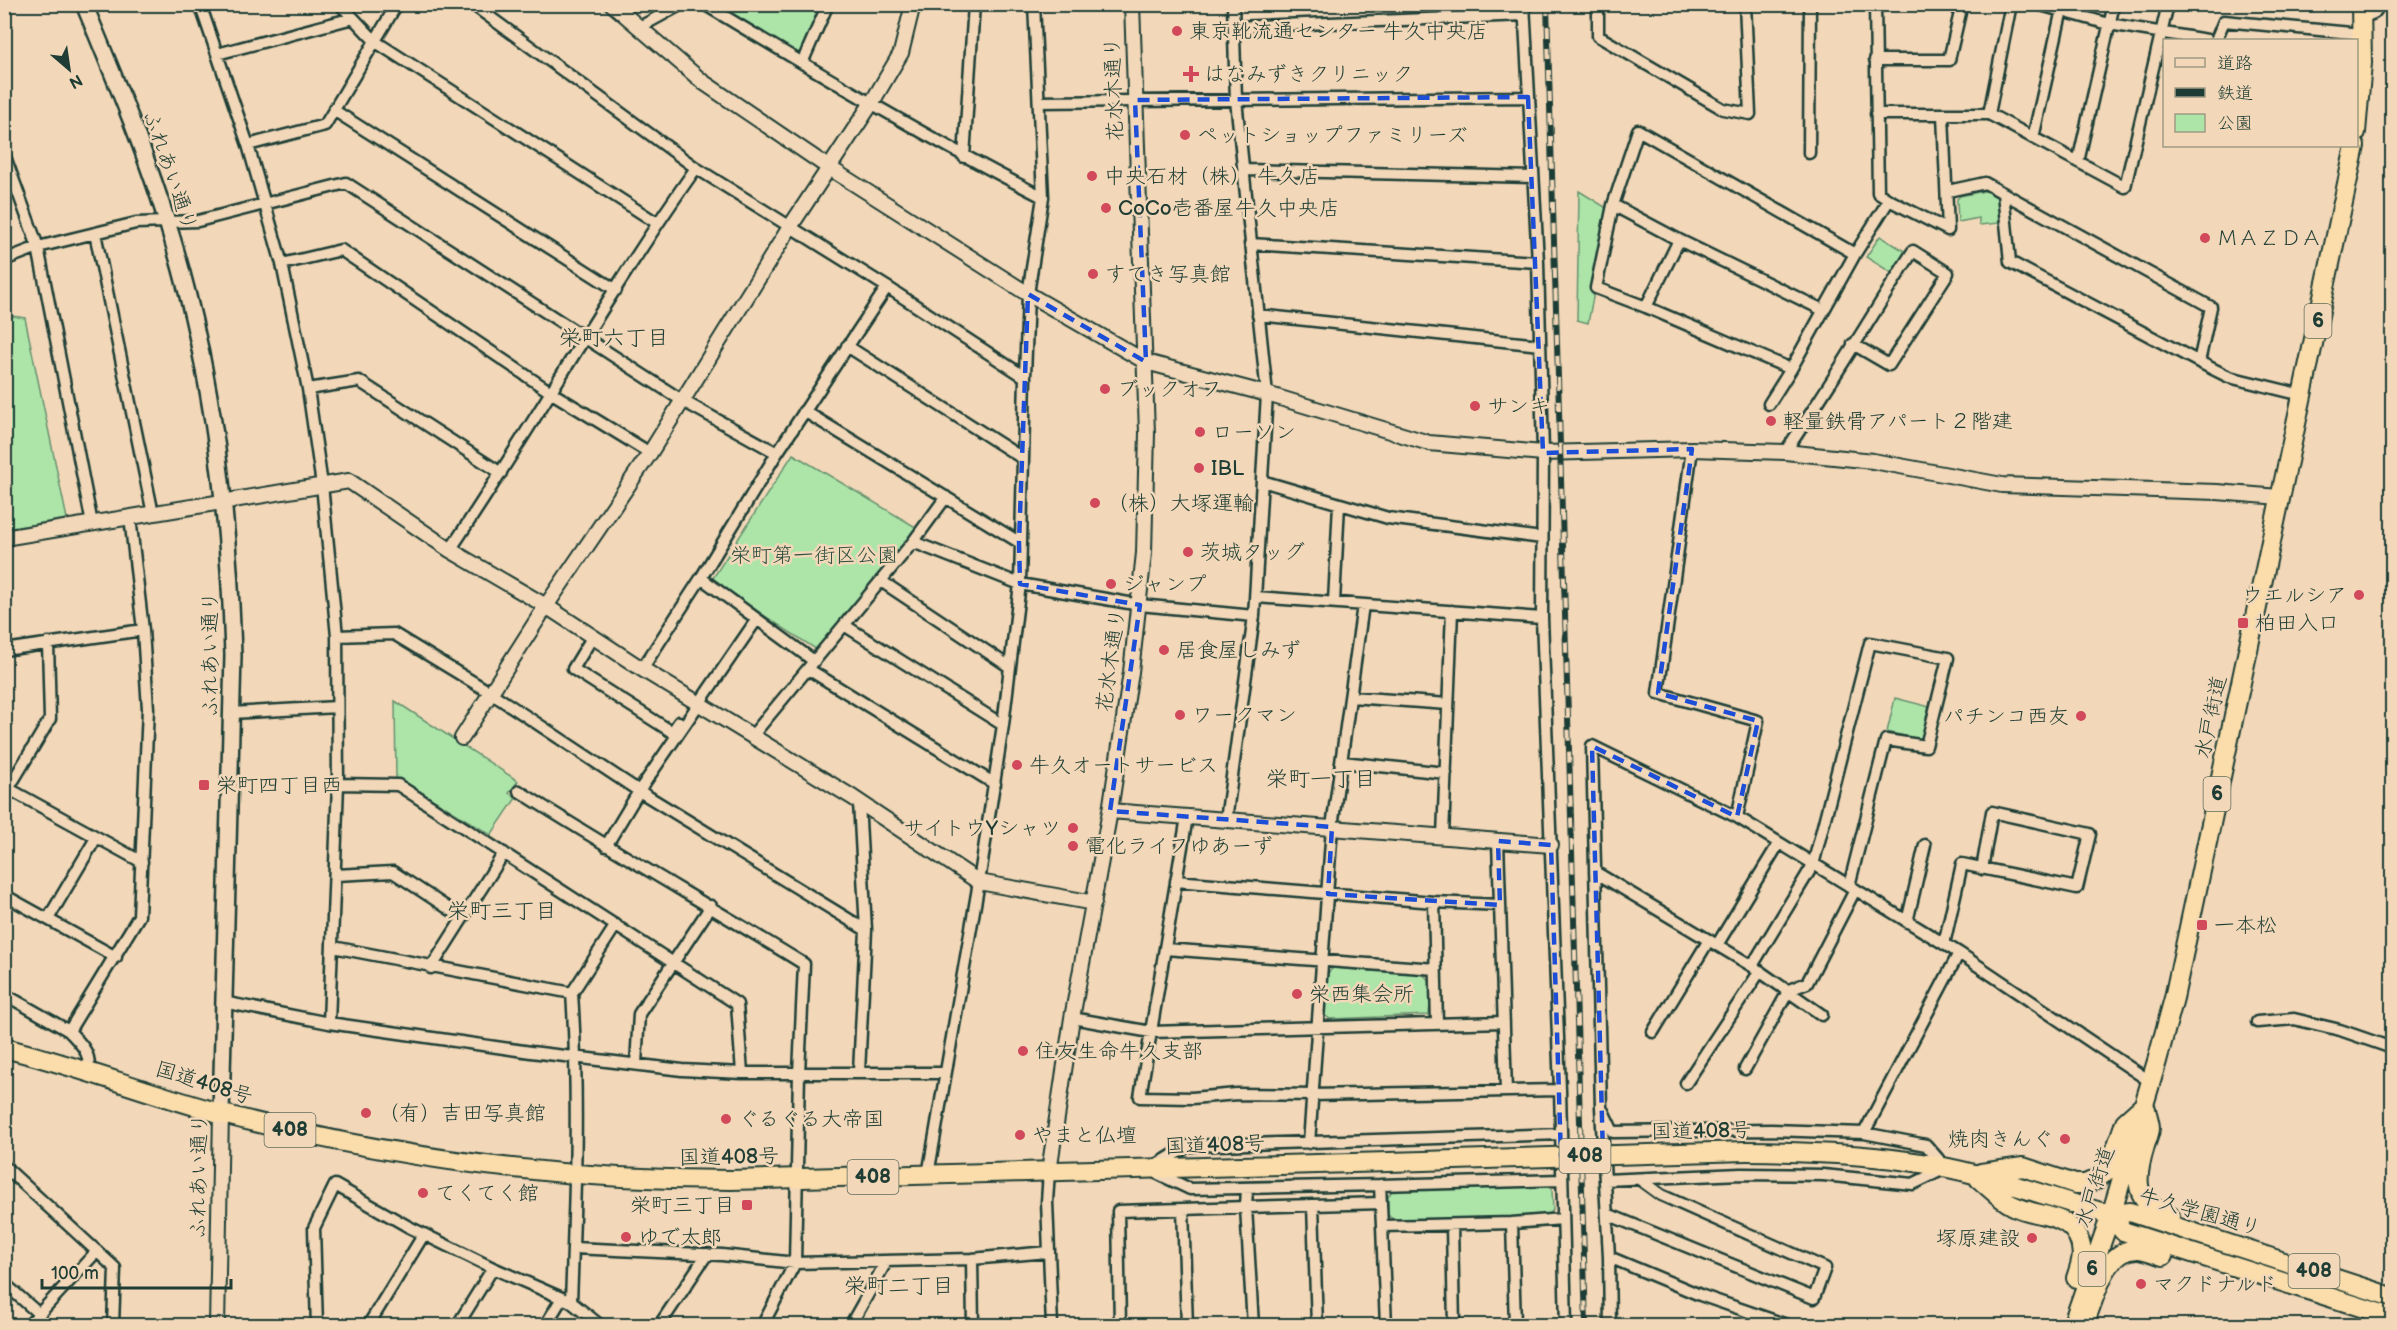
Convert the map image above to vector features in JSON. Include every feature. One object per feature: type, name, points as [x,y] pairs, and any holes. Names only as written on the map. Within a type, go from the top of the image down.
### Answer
[{"type":"highway","points":[[2358,94],[2362,19]]},
{"type":"highway","name":"水戸街道","points":[[2076,1324],[2151,1082],[2174,998],[2355,147]]},
{"type":"highway","name":"国道408号","points":[[4,1048],[88,1071],[221,1113],[359,1146],[462,1163],[576,1175],[662,1180],[797,1179],[1791,1152],[1855,1156],[1946,1168],[2110,1215]]},
{"type":"highway","points":[[1973,1174],[2023,1167],[2075,1184],[2085,1185],[2109,1169],[2125,1122],[2144,1104],[2150,1129],[2137,1173],[2137,1181],[2147,1203],[2157,1211],[2221,1234],[2245,1248]]},
{"type":"highway","points":[[1973,1174],[2012,1205],[2060,1220],[2072,1228],[2083,1256],[2072,1288],[2076,1324]]},
{"type":"highway","name":"牛久学園通り","points":[[2110,1215],[2130,1212],[2388,1296]]},
{"type":"highway","name":"牛久学園通り","points":[[2110,1215],[2123,1231],[2381,1318]]},
{"type":"highway","points":[[2076,1324],[2112,1260],[2121,1253],[2140,1249],[2208,1269],[2232,1267]]},
{"type":"main road","name":"ふれあい通り","points":[[84,4],[123,97],[167,221],[204,367],[225,501],[233,655],[221,1113]]},
{"type":"street","points":[[200,4],[248,145],[282,264],[308,389],[322,485],[337,636],[338,784],[329,1023]]},
{"type":"street","points":[[340,4],[376,42],[657,223]]},
{"type":"street","points":[[248,145],[325,125],[397,4]]},
{"type":"street","points":[[472,4],[696,168],[1025,376]]},
{"type":"street","points":[[612,4],[703,82],[828,168],[1028,294],[1146,362],[1267,394],[1429,443],[1543,453],[1692,449],[1785,452],[1873,461],[2002,485],[2217,492],[2280,497]]},
{"type":"street","points":[[638,28],[682,4]]},
{"type":"street","points":[[704,4],[964,157],[1043,197]]},
{"type":"street","points":[[802,63],[828,4]]},
{"type":"street","points":[[462,738],[546,606],[650,453],[790,227],[871,104],[901,53],[913,4]]},
{"type":"street","points":[[964,157],[974,4]]},
{"type":"street","points":[[928,1175],[995,784],[1020,584],[1019,542],[1028,294],[1043,197],[1034,4]]},
{"type":"street","name":"花水木通り","points":[[1048,1171],[1072,1018],[1110,811],[1140,605],[1147,481],[1146,362],[1132,4]]},
{"type":"street","points":[[1226,820],[1256,597],[1267,394],[1236,100],[1233,4]]},
{"type":"street","points":[[1598,4],[1598,36],[1723,109],[1750,114],[1745,4]]},
{"type":"street","points":[[1809,153],[1810,4]]},
{"type":"street","points":[[1875,4],[1878,193],[1948,230],[1943,115]]},
{"type":"street","points":[[1875,60],[1949,60],[1962,4]]},
{"type":"street","points":[[1989,114],[2012,4]]},
{"type":"street","points":[[2037,4],[2062,7],[2109,24],[2201,39]]},
{"type":"street","points":[[2078,162],[2114,4]]},
{"type":"street","points":[[1876,114],[1989,114],[2125,187],[2168,4]]},
{"type":"street","points":[[2216,39],[2224,21],[2362,19],[2373,13],[2381,4]]},
{"type":"street","points":[[2033,138],[2062,7]]},
{"type":"street","points":[[1234,27],[1524,10],[1538,262],[1543,453],[1542,618],[1560,1090],[1566,1326]]},
{"type":"street","points":[[217,54],[353,18]]},
{"type":"street","points":[[1039,102],[1528,97]]},
{"type":"street","points":[[335,111],[616,290]]},
{"type":"street","points":[[1791,369],[1596,288],[1613,205],[1638,130],[1855,254]]},
{"type":"street","points":[[4,154],[38,247],[92,524]]},
{"type":"street","points":[[450,550],[552,393],[657,223],[696,168]]},
{"type":"street","points":[[1245,170],[1533,177]]},
{"type":"street","points":[[4,260],[38,247],[136,223],[198,221],[346,183],[683,401],[777,453]]},
{"type":"street","points":[[1948,191],[1985,183],[2211,307],[2199,362]]},
{"type":"street","points":[[2003,193],[2010,262],[2229,377],[2302,395]]},
{"type":"street","points":[[1769,404],[1855,254],[1889,200]]},
{"type":"street","points":[[1613,205],[1678,240],[1823,310]]},
{"type":"street","points":[[95,233],[153,514]]},
{"type":"street","points":[[1646,307],[1678,240]]},
{"type":"street","points":[[1250,244],[1538,262]]},
{"type":"street","points":[[282,264],[341,250],[552,393],[650,453]]},
{"type":"street","points":[[1785,452],[1853,344],[1912,251],[1948,273],[1889,364],[1853,344]]},
{"type":"street","points":[[642,669],[701,578],[777,453],[887,287]]},
{"type":"street","points":[[1258,315],[1540,345]]},
{"type":"street","points":[[847,346],[1022,458]]},
{"type":"street","points":[[308,389],[359,381],[501,472]]},
{"type":"street","points":[[804,411],[1019,542]]},
{"type":"street","points":[[1692,449],[1658,693],[1758,721],[1737,817]]},
{"type":"street","points":[[4,538],[349,481],[450,550],[546,606],[642,669],[859,802],[979,882],[1094,903]]},
{"type":"street","points":[[1262,481],[1388,518],[1542,538]]},
{"type":"street","points":[[752,736],[882,581],[946,497]]},
{"type":"street","points":[[1334,602],[1338,504]]},
{"type":"street","points":[[69,1031],[139,916],[148,709],[143,630],[130,517]]},
{"type":"street","points":[[913,542],[1020,584],[1140,605],[1254,616]]},
{"type":"street","points":[[701,578],[757,619],[811,665],[995,784]]},
{"type":"street","points":[[882,581],[1010,667]]},
{"type":"street","points":[[1256,597],[1542,618]]},
{"type":"street","points":[[1309,1143],[1332,827],[1363,605]]},
{"type":"street","points":[[1443,836],[1452,612]]},
{"type":"street","points":[[606,846],[639,791],[757,619]]},
{"type":"street","points":[[844,625],[1003,725]]},
{"type":"street","points":[[4,650],[143,630]]},
{"type":"street","points":[[337,636],[394,634],[491,693],[639,791],[866,930]]},
{"type":"street","points":[[593,636],[573,669],[672,732],[698,703]]},
{"type":"street","points":[[48,643],[50,720],[7,792],[142,862]]},
{"type":"street","points":[[1686,1083],[1756,969],[1813,865],[1870,644],[1948,658],[1926,746],[1886,740],[1852,888],[1807,983],[1789,990],[1745,1069]]},
{"type":"street","points":[[1351,697],[1448,704]]},
{"type":"street","points":[[231,713],[337,706]]},
{"type":"street","points":[[1610,1326],[1609,1257],[1601,1107],[1592,747],[1737,817],[1959,953],[2151,1082]]},
{"type":"street","points":[[1342,762],[1446,773]]},
{"type":"street","points":[[338,784],[398,785],[737,1004],[742,1073]]},
{"type":"street","points":[[519,792],[804,964],[795,1263],[762,1326]]},
{"type":"street","points":[[859,802],[866,930],[859,1072]]},
{"type":"street","points":[[1110,811],[1551,845]]},
{"type":"street","points":[[1944,944],[1962,864],[1982,869],[2077,888],[2090,834],[1992,812],[1982,869]]},
{"type":"street","points":[[1187,817],[1140,1097],[1192,1098],[1238,1094],[1313,1095],[1560,1090]]},
{"type":"street","points":[[48,919],[96,838]]},
{"type":"street","points":[[1498,841],[1506,1090]]},
{"type":"street","points":[[1653,1032],[1779,843]]},
{"type":"street","points":[[1907,922],[1925,845]]},
{"type":"street","points":[[431,968],[504,853]]},
{"type":"street","points":[[336,875],[393,872],[463,918]]},
{"type":"street","points":[[1595,872],[1756,969],[1822,1015]]},
{"type":"street","points":[[1176,881],[1434,902],[1500,905]]},
{"type":"street","points":[[4,896],[116,957]]},
{"type":"street","points":[[1434,902],[1437,1024]]},
{"type":"street","points":[[636,1064],[639,1014],[711,906]]},
{"type":"street","points":[[545,1326],[567,1300],[573,1248],[576,1175],[576,1058],[572,993],[616,926]]},
{"type":"street","points":[[333,947],[431,968],[572,993]]},
{"type":"street","points":[[1165,950],[1436,969]]},
{"type":"street","points":[[1864,1133],[1959,953]]},
{"type":"street","points":[[4,994],[69,1031],[85,1048],[90,1062],[88,1071]]},
{"type":"street","points":[[224,1002],[329,1023],[576,1058],[682,1070],[742,1073],[945,1073]]},
{"type":"street","points":[[1072,1018],[1151,1032],[1504,1022]]},
{"type":"street","points":[[2257,1022],[2294,1019],[2340,1030],[2392,1047]]},
{"type":"street","points":[[1601,1107],[1613,1132],[1771,1130],[1864,1133],[1926,1145],[1946,1168],[1913,1184],[1823,1175],[1741,1174],[1605,1180]]},
{"type":"street","name":"ふれあい通り","points":[[217,1326],[221,1113]]},
{"type":"street","points":[[1150,1170],[1188,1146],[1561,1134]]},
{"type":"street","points":[[4,1166],[115,1268],[113,1326]]},
{"type":"street","points":[[1150,1170],[1190,1189],[1562,1180]]},
{"type":"street","points":[[1048,1171],[1048,1252],[1052,1326]]},
{"type":"street","points":[[1607,1214],[1814,1298],[1825,1268],[1661,1195],[1639,1179]]},
{"type":"street","points":[[317,1326],[314,1228],[335,1185],[424,1234],[493,1268],[567,1300],[601,1326]]},
{"type":"street","points":[[1380,1185],[1386,1326]]},
{"type":"street","points":[[1247,1188],[1246,1207],[1253,1326]]},
{"type":"street","points":[[1120,1326],[1118,1211],[1381,1203]]},
{"type":"street","points":[[1313,1205],[1317,1326]]},
{"type":"street","points":[[1183,1209],[1187,1326]]},
{"type":"street","points":[[1382,1226],[1563,1220]]},
{"type":"street","points":[[1512,1223],[1515,1326]]},
{"type":"street","points":[[1452,1225],[1454,1326]]},
{"type":"street","points":[[357,1326],[369,1324],[424,1234]]},
{"type":"street","points":[[573,1248],[707,1254],[795,1263],[972,1259],[1048,1252]]},
{"type":"street","points":[[28,1326],[97,1251]]},
{"type":"street","points":[[659,1326],[707,1254]]},
{"type":"street","points":[[1609,1257],[1700,1295],[1787,1325]]},
{"type":"street","points":[[972,1259],[973,1326]]},
{"type":"street","points":[[850,1326],[886,1262]]},
{"type":"street","points":[[457,1326],[493,1268]]},
{"type":"street","points":[[4,1282],[39,1314]]},
{"type":"street","points":[[2381,1318],[2388,1296]]},
{"type":"highlighted area","points":[[1528,97],[1543,453],[1692,449],[1658,693],[1758,721],[1737,817],[1592,746],[1603,1156],[1561,1157],[1551,845],[1498,841],[1500,905],[1328,894],[1332,827],[1110,811],[1140,605],[1020,584],[1019,542],[1028,294],[1146,362],[1135,100]]},
{"type":"green space","points":[[704,5],[828,5],[802,63]]},
{"type":"green space","points":[[1989,190],[2002,196],[2005,213],[1999,215],[1999,223],[1979,225],[1979,218],[1958,222],[1957,199],[1960,196]]},
{"type":"green space","points":[[1579,191],[1610,210],[1588,323],[1577,320]]},
{"type":"green space","points":[[1880,236],[1906,252],[1892,273],[1866,257]]},
{"type":"green space","points":[[5,315],[25,318],[67,519],[5,529]]},
{"type":"green space","name":"栄町第一街区公園","points":[[793,454],[924,532],[825,655],[711,581]]},
{"type":"green space","points":[[1895,698],[1930,707],[1923,740],[1887,732]]},
{"type":"green space","points":[[395,701],[518,781],[509,793],[516,798],[491,835],[403,781],[396,780]]},
{"type":"green space","points":[[1333,968],[1423,974],[1432,984],[1429,1015],[1330,1019],[1323,1014],[1328,973]]},
{"type":"green space","points":[[1545,1183],[1552,1190],[1553,1210],[1546,1218],[1397,1223],[1388,1215],[1388,1197],[1393,1189]]},
{"type":"railway","points":[[1547,4],[1586,1326]]},
{"type":"place","name":"東京靴流通センター 牛久中央店","points":[[1177,31]]},
{"type":"place","name":"はなみずきクリニック","points":[[1191,74]]},
{"type":"place","name":"ペットショップファミリーズ","points":[[1185,135]]},
{"type":"place","name":"中央石材（株） 牛久店","points":[[1092,176]]},
{"type":"place","name":"CoCo壱番屋牛久中央店","points":[[1106,208]]},
{"type":"place","name":"ＭＡＺＤＡ","points":[[2205,238]]},
{"type":"place","name":"すてき写真館","points":[[1093,274]]},
{"type":"place","name":"ブックオフ","points":[[1105,389]]},
{"type":"place","name":"サンキ","points":[[1475,406]]},
{"type":"place","name":"軽量鉄骨アパート２階建","points":[[1771,421]]},
{"type":"place","name":"ローソン","points":[[1200,432]]},
{"type":"place","name":"IBL","points":[[1199,468]]},
{"type":"place","name":"（株）大塚運輸","points":[[1095,503]]},
{"type":"place","name":"茨城タッグ","points":[[1188,552]]},
{"type":"place","name":"ジャンプ","points":[[1111,584]]},
{"type":"place","name":"ウエルシア","points":[[2359,595]]},
{"type":"place","name":"柏田入口","points":[[2243,623]]},
{"type":"place","name":"居食屋しみず","points":[[1164,650]]},
{"type":"place","name":"ワークマン","points":[[1180,715]]},
{"type":"place","name":"パチンコ西友","points":[[2081,716]]},
{"type":"place","name":"牛久オートサービス","points":[[1017,765]]},
{"type":"place","name":"栄町四丁目西","points":[[204,785]]},
{"type":"place","name":"サイトウYシャツ","points":[[1073,828]]},
{"type":"place","name":"電化ライフゆあーず","points":[[1073,846]]},
{"type":"place","name":"一本松","points":[[2202,925]]},
{"type":"place","name":"栄西集会所","points":[[1297,994]]},
{"type":"place","name":"住友生命牛久支部","points":[[1023,1051]]},
{"type":"place","name":"（有）吉田写真館","points":[[366,1113]]},
{"type":"place","name":"ぐるぐる大帝国","points":[[726,1119]]},
{"type":"place","name":"やまと仏壇","points":[[1020,1135]]},
{"type":"place","name":"焼肉きんぐ","points":[[2065,1139]]},
{"type":"place","name":"てくてく館","points":[[423,1193]]},
{"type":"place","name":"栄町三丁目","points":[[747,1205]]},
{"type":"place","name":"ゆで太郎","points":[[626,1237]]},
{"type":"place","name":"塚原建設","points":[[2032,1238]]},
{"type":"place","name":"マクドナルド","points":[[2141,1284]]},
{"type":"district","name":"栄町六丁目","points":[[614,338]]},
{"type":"district","name":"栄町一丁目","points":[[1321,779]]},
{"type":"district","name":"栄町三丁目","points":[[502,911]]},
{"type":"district","name":"栄町二丁目","points":[[899,1286]]}]
